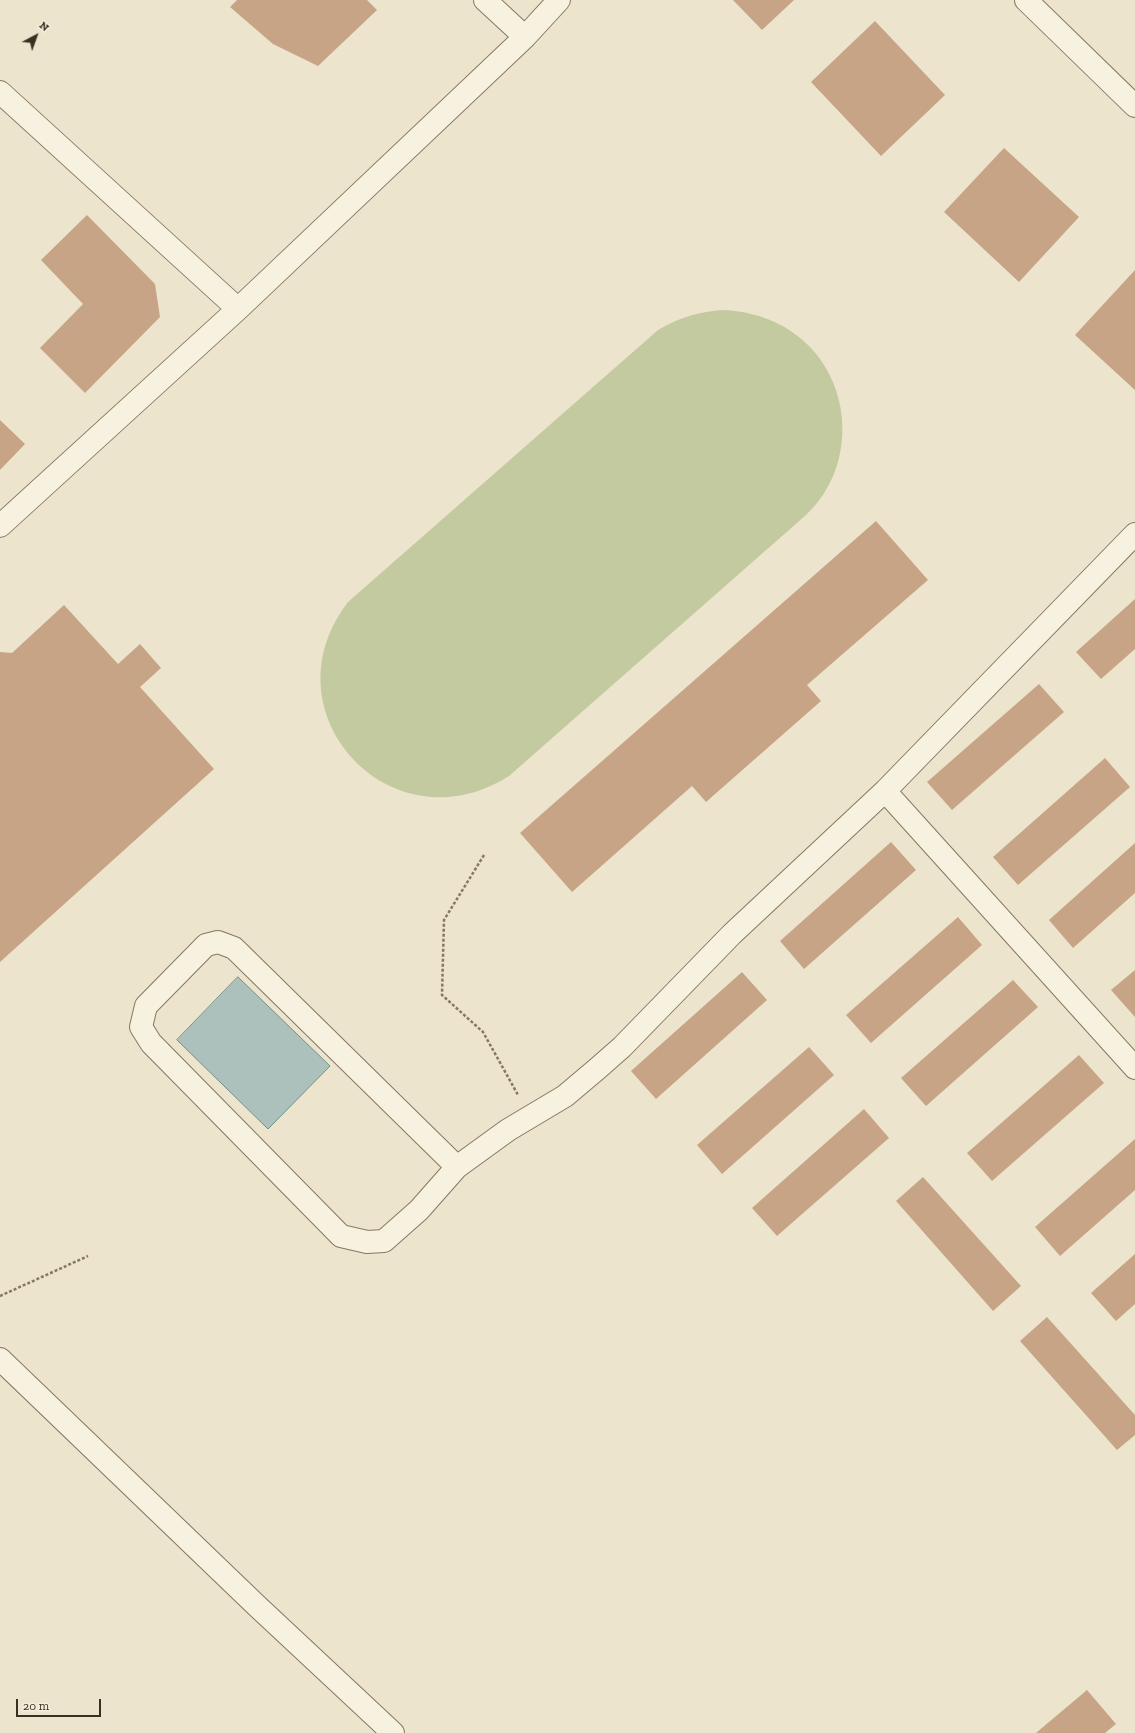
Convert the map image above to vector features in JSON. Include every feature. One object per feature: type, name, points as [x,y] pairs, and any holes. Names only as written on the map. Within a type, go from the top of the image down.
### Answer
[{"type":"street","points":[[485,0],[525,37]]},
{"type":"street","points":[[0,526],[238,309],[525,37],[559,0]]},
{"type":"street","points":[[1026,0],[1135,106]]},
{"type":"street","points":[[0,92],[238,309]]},
{"type":"street","points":[[458,1167],[234,948],[218,942],[206,945],[146,1006],[141,1027],[151,1044],[341,1236],[367,1242],[384,1241],[419,1210],[458,1167],[508,1130],[565,1096],[622,1047],[732,934],[885,791],[1135,534]]},
{"type":"street","points":[[885,791],[1135,1068]]},
{"type":"street","points":[[0,1359],[251,1600],[393,1733]]},
{"type":"path","points":[[484,855],[444,920],[442,995],[483,1032],[530,1116]]},
{"type":"path","points":[[0,1296],[88,1256]]},
{"type":"green space","points":[[726,310],[760,316],[784,327],[792,332],[812,350],[828,371],[837,395],[842,420],[841,446],[835,471],[823,494],[806,515],[509,776],[465,795],[422,796],[384,783],[352,758],[330,725],[321,686],[326,644],[348,602],[658,330],[691,316]]},
{"type":"water","points":[[238,977],[330,1066],[268,1129],[177,1040]]},
{"type":"building","points":[[237,0],[367,0],[377,10],[318,66],[273,44],[230,7]]},
{"type":"building","points":[[733,0],[794,0],[762,30]]},
{"type":"building","points":[[875,21],[945,95],[881,156],[811,82]]},
{"type":"building","points":[[1004,148],[1079,217],[1019,282],[944,212]]},
{"type":"building","points":[[87,215],[155,284],[160,317],[85,393],[40,348],[83,304],[41,260]]},
{"type":"building","points":[[1135,270],[1135,390],[1075,335]]},
{"type":"building","points":[[0,420],[25,444],[0,470]]},
{"type":"building","points":[[876,521],[928,580],[807,685],[821,701],[706,802],[692,786],[572,892],[520,833]]},
{"type":"building","points":[[1135,599],[1135,649],[1101,679],[1076,652]]},
{"type":"building","points":[[64,605],[118,664],[140,644],[161,668],[140,687],[214,769],[0,962],[0,652],[12,653]]},
{"type":"building","points":[[1039,684],[1064,712],[952,810],[927,782]]},
{"type":"building","points":[[1105,758],[1130,787],[1018,885],[993,857]]},
{"type":"building","points":[[891,842],[916,870],[804,969],[780,941]]},
{"type":"building","points":[[1135,843],[1135,893],[1073,948],[1049,920]]},
{"type":"building","points":[[958,917],[982,945],[871,1043],[846,1015]]},
{"type":"building","points":[[1135,970],[1135,1017],[1111,990]]},
{"type":"building","points":[[742,972],[767,1000],[656,1099],[631,1071]]},
{"type":"building","points":[[1013,980],[1038,1007],[926,1106],[901,1078]]},
{"type":"building","points":[[809,1047],[834,1075],[722,1174],[697,1145]]},
{"type":"building","points":[[1079,1055],[1104,1083],[992,1181],[967,1153]]},
{"type":"building","points":[[864,1109],[889,1138],[777,1236],[752,1208]]},
{"type":"building","points":[[1135,1139],[1135,1190],[1060,1256],[1035,1227]]},
{"type":"building","points":[[923,1177],[1021,1286],[993,1311],[896,1201]]},
{"type":"building","points":[[1135,1254],[1135,1304],[1116,1321],[1091,1293]]},
{"type":"building","points":[[1047,1317],[1135,1415],[1135,1435],[1117,1450],[1020,1341]]},
{"type":"building","points":[[1087,1690],[1116,1724],[1105,1733],[1036,1733]]}]
